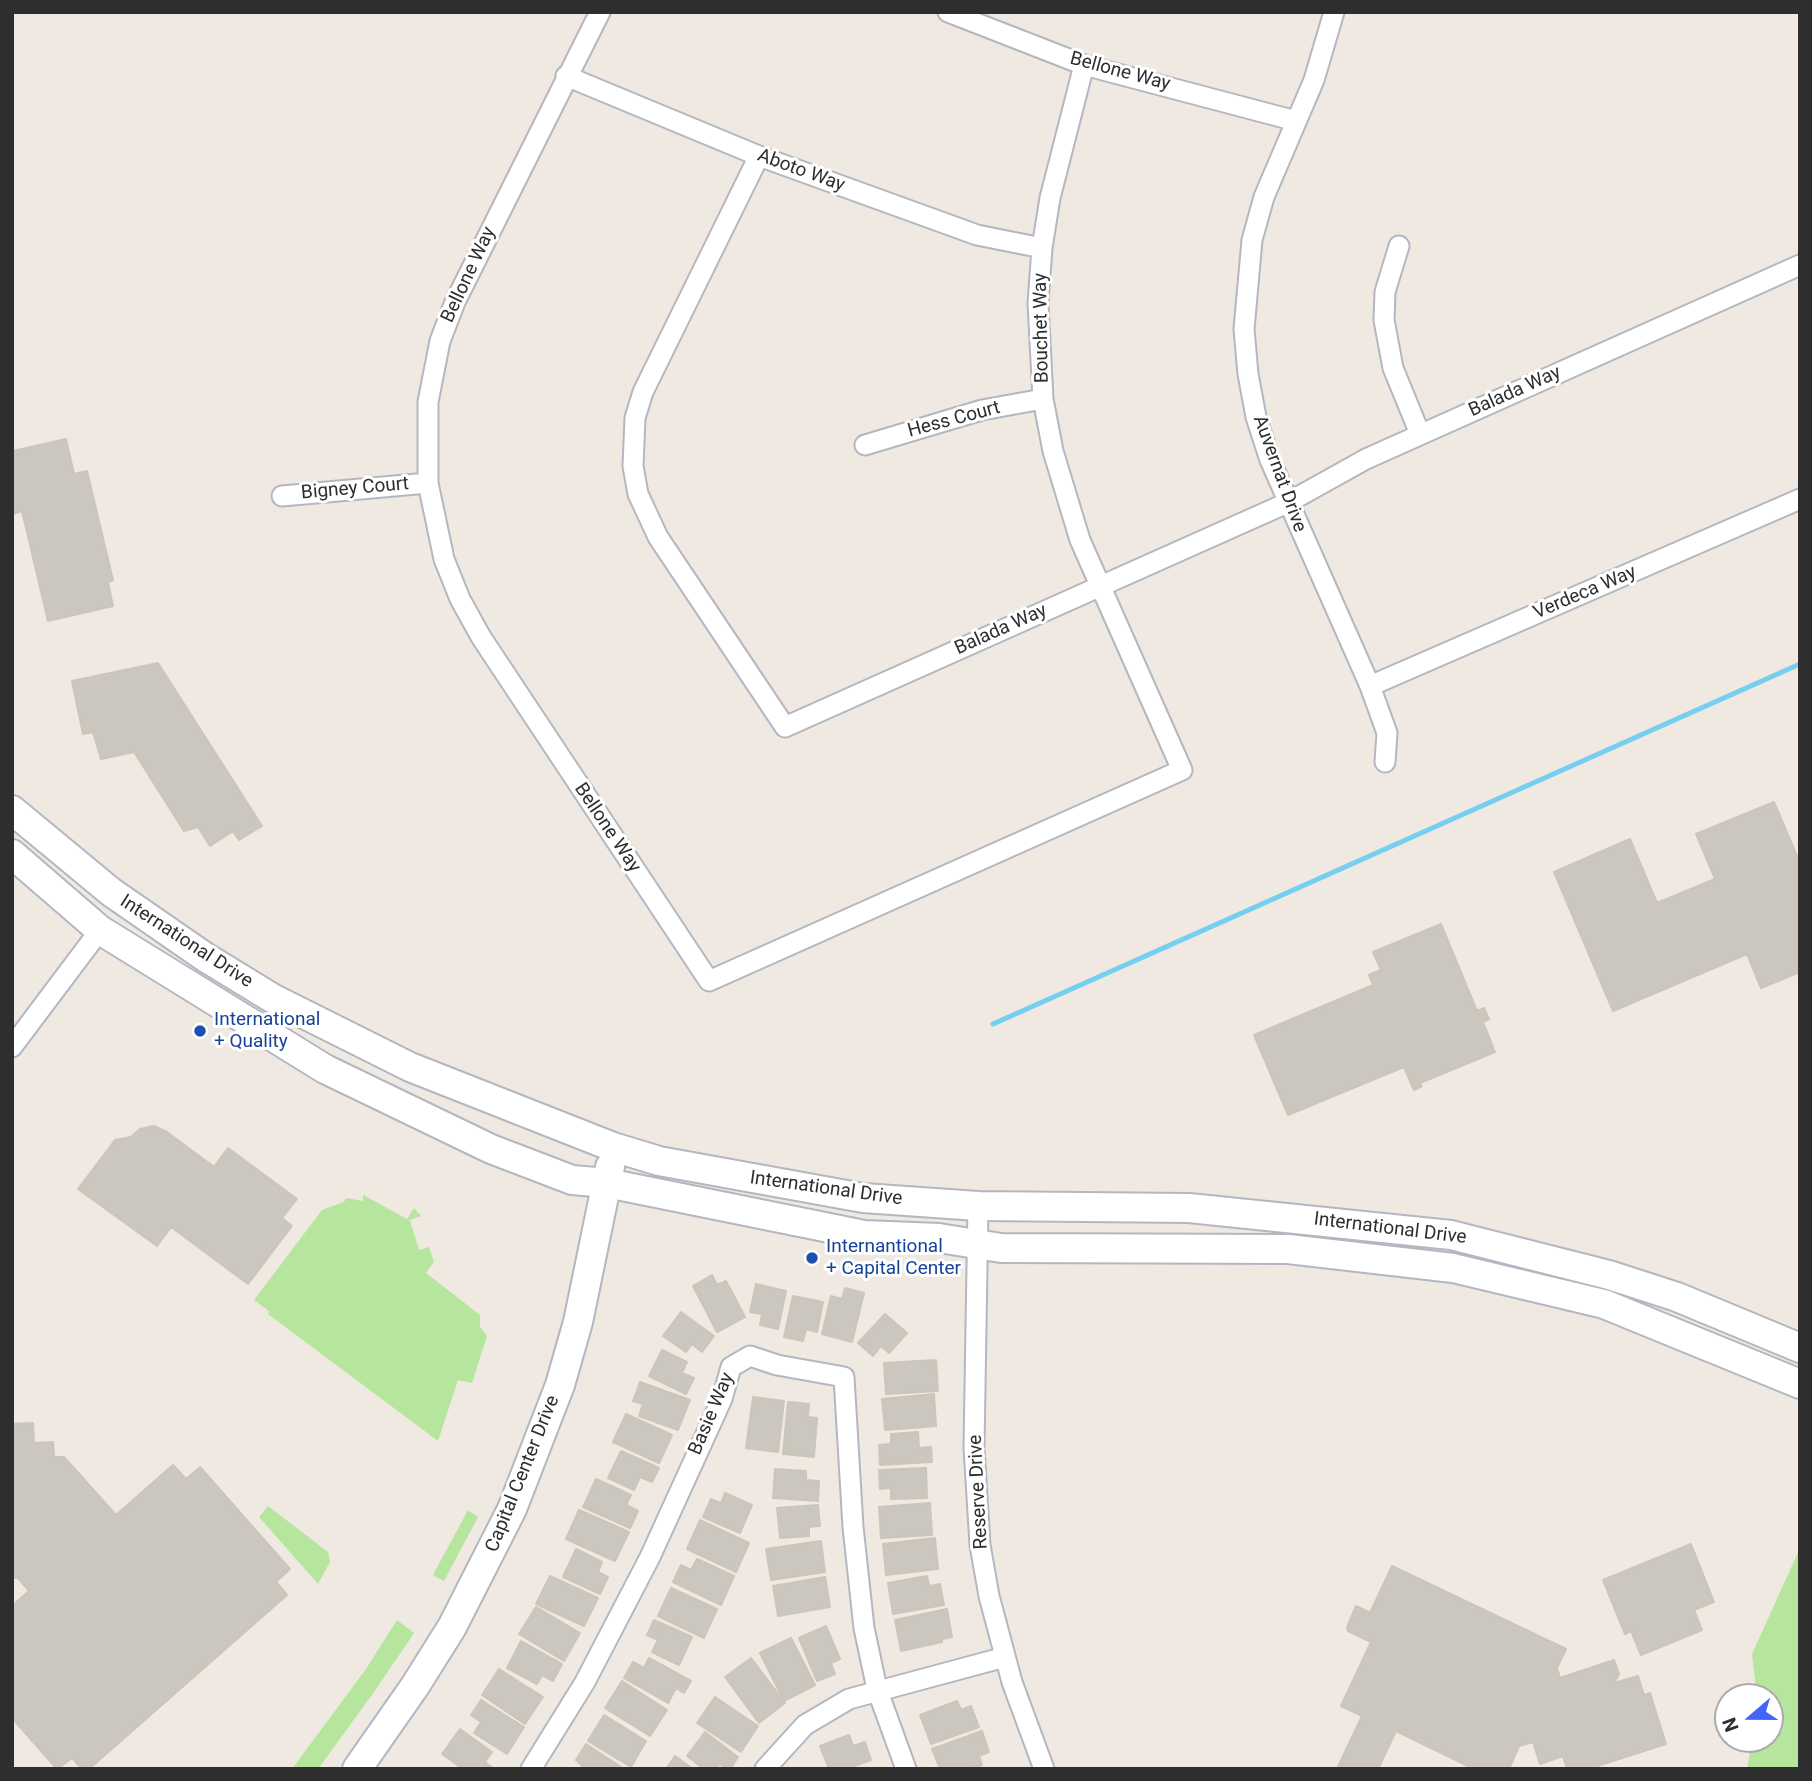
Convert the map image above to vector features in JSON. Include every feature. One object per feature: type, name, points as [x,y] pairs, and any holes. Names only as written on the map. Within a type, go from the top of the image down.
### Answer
[{"type":"main road","name":"International Drive","points":[[12,810],[111,892],[205,957],[340,1034],[410,1068],[613,1147],[713,1172],[863,1198],[978,1206],[1189,1208],[1451,1235],[1538,1255],[1677,1297],[1800,1348]]},
{"type":"main road","points":[[12,837],[90,899],[103,903],[111,892]]},
{"type":"main road","name":"International Drive","points":[[12,854],[100,930],[325,1069],[491,1149],[572,1180],[607,1183],[864,1235],[939,1238],[1001,1248],[1288,1249],[1453,1268],[1604,1304],[1800,1384]]},
{"type":"main road","points":[[100,930],[110,919],[116,920],[269,1018],[340,1034]]},
{"type":"main road","name":"Capital Center Drive","points":[[356,1769],[415,1686],[452,1627],[512,1509],[560,1385],[594,1257],[613,1147]]},
{"type":"street","name":"Bellone Way","points":[[600,12],[455,302],[440,341],[428,402],[428,483],[444,559],[460,599],[481,637],[709,981],[1182,770],[1099,587]]},
{"type":"street","name":"Bellone Way","points":[[948,12],[1084,65],[1296,121]]},
{"type":"street","name":"Auvernat Drive","points":[[1335,12],[1314,80],[1264,197],[1252,240],[1244,329],[1248,374],[1256,417],[1287,503],[1370,686],[1388,733],[1385,762]]},
{"type":"street","name":"Bouchet Way","points":[[1084,65],[1051,198],[1042,248],[1038,303],[1044,398],[1063,490],[1099,587]]},
{"type":"street","name":"Aboto Way","points":[[566,76],[759,156],[977,235],[1042,248]]},
{"type":"street","name":"Balada Way","points":[[759,156],[643,392],[635,418],[633,466],[638,494],[658,537],[785,727],[1287,503],[1366,459],[1800,265]]},
{"type":"street","points":[[1399,246],[1385,292],[1384,320],[1393,368],[1420,434]]},
{"type":"street","name":"Hess Court","points":[[864,445],[982,410],[1044,398]]},
{"type":"street","name":"Bigney Court","points":[[282,496],[428,483]]},
{"type":"street","name":"Verdeca Way","points":[[1370,686],[1800,499]]},
{"type":"street","points":[[12,1047],[100,930]]},
{"type":"street","name":"Reserve Drive","points":[[978,1206],[976,1495],[989,1596],[1005,1657],[1044,1769]]},
{"type":"street","name":"Basie Way","points":[[531,1769],[585,1682],[650,1557],[722,1399],[731,1367],[750,1356],[777,1365],[844,1377],[864,1628],[877,1689],[906,1769]]},
{"type":"street","points":[[765,1769],[789,1740],[818,1715],[877,1689],[1005,1657]]},
{"type":"green space","points":[[363,1195],[407,1219],[414,1208],[421,1216],[410,1220],[419,1250],[429,1247],[434,1262],[426,1273],[480,1315],[480,1327],[487,1336],[472,1383],[458,1380],[438,1441],[268,1314],[269,1311],[254,1300],[322,1210],[344,1202],[346,1198],[363,1201]]},
{"type":"green space","points":[[268,1506],[328,1552],[330,1562],[318,1584],[259,1517]]},
{"type":"green space","points":[[468,1510],[478,1517],[444,1581],[433,1575]]},
{"type":"green space","points":[[1800,1548],[1800,1769],[1747,1769],[1750,1753],[1784,1753],[1784,1683],[1755,1683],[1752,1654]]},
{"type":"green space","points":[[397,1620],[414,1633],[374,1692],[318,1769],[292,1769],[366,1669]]},
{"type":"building","points":[[66,439],[74,474],[87,471],[113,580],[108,582],[113,606],[48,621],[22,511],[12,514],[12,448],[13,451]]},
{"type":"building","points":[[158,663],[262,826],[239,840],[233,831],[210,846],[198,827],[184,831],[134,752],[101,759],[93,732],[83,734],[72,681]]},
{"type":"building","points":[[1774,802],[1800,863],[1800,972],[1761,988],[1747,954],[1613,1011],[1554,872],[1630,839],[1657,903],[1715,879],[1696,834]]},
{"type":"building","points":[[1441,924],[1477,1011],[1484,1008],[1489,1019],[1483,1022],[1495,1052],[1420,1083],[1422,1086],[1414,1090],[1404,1067],[1288,1115],[1254,1035],[1373,985],[1369,975],[1381,970],[1373,952]]},
{"type":"building","points":[[154,1126],[167,1132],[214,1167],[228,1148],[297,1199],[282,1218],[292,1226],[248,1284],[171,1227],[157,1246],[78,1189],[115,1140],[131,1137],[140,1129]]},
{"type":"building","points":[[712,1275],[717,1285],[726,1281],[745,1317],[717,1332],[693,1286]]},
{"type":"building","points":[[756,1284],[786,1291],[778,1329],[760,1325],[762,1314],[750,1312]]},
{"type":"building","points":[[845,1288],[864,1293],[852,1342],[822,1334],[831,1296],[842,1299]]},
{"type":"building","points":[[793,1296],[823,1302],[817,1332],[806,1329],[803,1341],[784,1337]]},
{"type":"building","points":[[681,1312],[714,1336],[702,1352],[692,1344],[686,1352],[663,1336]]},
{"type":"building","points":[[885,1314],[907,1333],[889,1353],[881,1346],[873,1356],[858,1343]]},
{"type":"building","points":[[662,1350],[687,1362],[682,1373],[694,1378],[686,1394],[649,1376]]},
{"type":"building","points":[[936,1360],[938,1391],[886,1394],[884,1363]]},
{"type":"building","points":[[640,1382],[690,1400],[678,1430],[639,1416],[643,1404],[633,1401]]},
{"type":"building","points":[[934,1394],[936,1426],[885,1430],[882,1399]]},
{"type":"building","points":[[753,1397],[784,1401],[778,1452],[746,1448]]},
{"type":"building","points":[[788,1402],[809,1404],[808,1417],[817,1418],[814,1457],[783,1454]]},
{"type":"building","points":[[626,1414],[672,1435],[659,1463],[613,1442]]},
{"type":"building","points":[[33,1423],[34,1443],[53,1442],[54,1457],[64,1457],[116,1515],[173,1465],[186,1479],[200,1467],[290,1569],[276,1582],[287,1595],[89,1769],[82,1769],[72,1758],[57,1769],[12,1718],[12,1606],[29,1591],[18,1578],[12,1578],[12,1424]]},
{"type":"building","points":[[918,1432],[919,1448],[931,1447],[932,1462],[880,1465],[879,1445],[891,1444],[891,1434]]},
{"type":"building","points":[[621,1451],[659,1468],[652,1482],[640,1477],[634,1490],[608,1478]]},
{"type":"building","points":[[926,1468],[927,1498],[891,1499],[891,1488],[880,1489],[879,1470]]},
{"type":"building","points":[[775,1469],[806,1471],[806,1480],[819,1481],[818,1501],[773,1498]]},
{"type":"building","points":[[596,1479],[631,1495],[626,1505],[638,1511],[630,1528],[583,1507]]},
{"type":"building","points":[[725,1493],[752,1505],[740,1533],[703,1517],[711,1499],[721,1503]]},
{"type":"building","points":[[930,1503],[932,1535],[881,1538],[879,1507]]},
{"type":"building","points":[[818,1505],[820,1526],[809,1527],[809,1536],[780,1538],[777,1508]]},
{"type":"building","points":[[579,1510],[629,1532],[615,1561],[566,1539]]},
{"type":"building","points":[[700,1520],[749,1543],[736,1572],[687,1549]]},
{"type":"building","points":[[935,1538],[938,1569],[886,1575],[883,1544]]},
{"type":"building","points":[[821,1541],[825,1572],[771,1580],[766,1549]]},
{"type":"building","points":[[1691,1544],[1714,1602],[1694,1610],[1702,1630],[1641,1655],[1631,1631],[1625,1634],[1603,1580]]},
{"type":"building","points":[[576,1549],[602,1562],[598,1572],[608,1577],[600,1594],[563,1577]]},
{"type":"building","points":[[697,1559],[734,1576],[721,1605],[673,1582],[681,1565],[691,1570]]},
{"type":"building","points":[[1392,1566],[1566,1649],[1557,1668],[1560,1678],[1614,1660],[1619,1674],[1614,1683],[1638,1676],[1644,1695],[1650,1693],[1666,1744],[1588,1769],[1567,1769],[1563,1756],[1540,1764],[1533,1742],[1519,1746],[1509,1769],[1466,1769],[1468,1766],[1396,1731],[1378,1769],[1337,1769],[1362,1716],[1341,1706],[1371,1642],[1348,1631],[1347,1627],[1356,1606],[1370,1613]]},
{"type":"building","points":[[550,1576],[598,1598],[584,1626],[536,1604]]},
{"type":"building","points":[[927,1576],[929,1586],[940,1584],[944,1605],[893,1614],[888,1583]]},
{"type":"building","points":[[825,1577],[830,1607],[778,1616],[773,1586]]},
{"type":"building","points":[[671,1588],[717,1609],[704,1638],[658,1616]]},
{"type":"building","points":[[536,1607],[580,1633],[564,1661],[519,1634]]},
{"type":"building","points":[[947,1609],[952,1637],[942,1639],[942,1642],[901,1651],[895,1620]]},
{"type":"building","points":[[654,1620],[692,1637],[679,1665],[652,1652],[658,1640],[647,1635]]},
{"type":"building","points":[[826,1626],[840,1659],[831,1663],[835,1674],[817,1681],[799,1638]]},
{"type":"building","points":[[791,1638],[815,1685],[784,1701],[760,1653]]},
{"type":"building","points":[[521,1641],[562,1664],[553,1681],[542,1675],[537,1684],[507,1668]]},
{"type":"building","points":[[649,1658],[691,1681],[684,1693],[676,1688],[668,1703],[624,1678],[633,1662],[644,1668]]},
{"type":"building","points":[[751,1658],[785,1703],[759,1723],[725,1677]]},
{"type":"building","points":[[499,1669],[543,1697],[525,1724],[482,1695]]},
{"type":"building","points":[[622,1681],[667,1710],[650,1736],[605,1708]]},
{"type":"building","points":[[715,1697],[758,1726],[741,1752],[697,1723]]},
{"type":"building","points":[[481,1700],[524,1727],[507,1754],[474,1733],[481,1722],[471,1715]]},
{"type":"building","points":[[957,1701],[961,1710],[971,1706],[979,1727],[931,1744],[920,1715]]},
{"type":"building","points":[[604,1715],[646,1741],[631,1767],[588,1741]]},
{"type":"building","points":[[460,1729],[492,1752],[485,1762],[494,1769],[463,1769],[442,1754]]},
{"type":"building","points":[[982,1731],[989,1752],[979,1756],[982,1765],[970,1769],[940,1769],[932,1749]]},
{"type":"building","points":[[705,1732],[738,1757],[730,1769],[719,1764],[716,1769],[704,1769],[687,1756]]},
{"type":"building","points":[[849,1735],[853,1746],[865,1742],[871,1760],[846,1769],[829,1769],[820,1746]]},
{"type":"building","points":[[586,1744],[621,1769],[585,1769],[576,1760]]},
{"type":"building","points":[[675,1756],[693,1769],[666,1769]]},
{"type":"waterway","points":[[993,1024],[1800,664]]},
{"type":"place","name":"International + Quality","points":[[200,1031]]},
{"type":"place","name":"Internantional + Capital Center","points":[[812,1258]]}]
